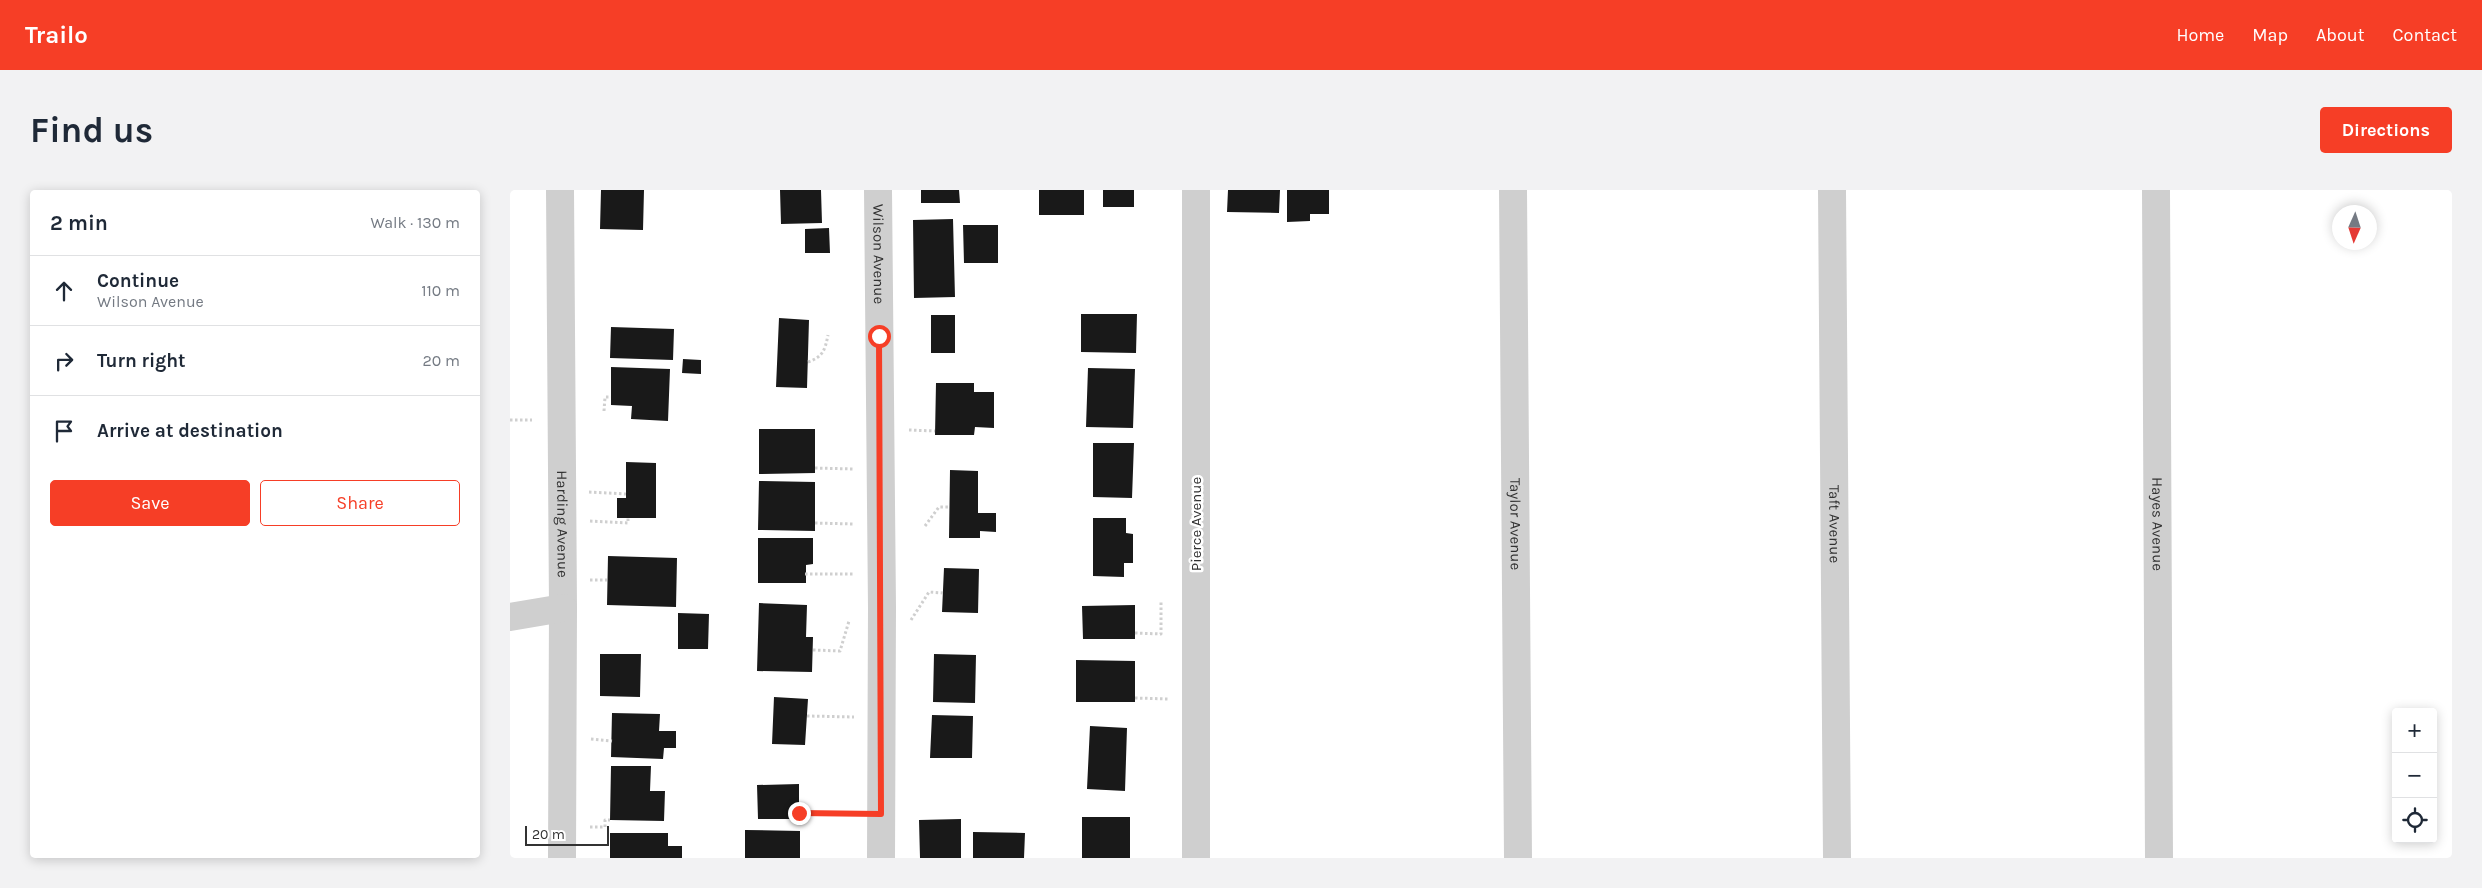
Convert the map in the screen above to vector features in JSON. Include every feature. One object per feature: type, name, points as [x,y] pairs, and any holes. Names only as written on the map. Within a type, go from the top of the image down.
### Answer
[{"type":"street","name":"Harding Avenue","points":[[560,190],[563,521],[562,858]]},
{"type":"street","name":"Wilson Avenue","points":[[878,190],[881,471],[880,858]]},
{"type":"street","name":"Pierce Avenue","points":[[1196,190],[1196,858]]},
{"type":"street","name":"Taylor Avenue","points":[[1513,190],[1518,858]]},
{"type":"street","name":"Taft Avenue","points":[[1832,190],[1837,858]]},
{"type":"street","name":"Hayes Avenue","points":[[2156,190],[2159,858]]},
{"type":"street","points":[[510,616],[563,608]]},
{"type":"path","points":[[808,362],[819,358],[826,349],[828,335]]},
{"type":"path","points":[[604,411],[605,397],[611,397]]},
{"type":"path","points":[[510,420],[532,420]]},
{"type":"path","points":[[815,468],[881,471]]},
{"type":"path","points":[[562,491],[626,494]]},
{"type":"path","points":[[925,526],[939,507],[949,507]]},
{"type":"path","points":[[563,521],[628,523],[628,518]]},
{"type":"path","points":[[815,523],[881,525]]},
{"type":"path","points":[[805,574],[881,575]]},
{"type":"path","points":[[910,622],[929,592],[943,593]]},
{"type":"path","points":[[1135,633],[1161,634],[1160,600]]},
{"type":"path","points":[[813,650],[840,651],[849,621]]},
{"type":"path","points":[[807,716],[881,718]]},
{"type":"path","points":[[586,734],[593,741],[612,741]]},
{"type":"path","points":[[799,813],[881,814]]},
{"type":"building","points":[[601,190],[644,190],[643,230],[600,229]]},
{"type":"building","points":[[780,190],[821,190],[822,223],[781,224]]},
{"type":"building","points":[[921,190],[959,190],[960,203],[921,203]]},
{"type":"building","points":[[1039,190],[1084,190],[1084,215],[1039,215]]},
{"type":"building","points":[[1103,190],[1134,190],[1134,207],[1103,207]]},
{"type":"building","points":[[1228,190],[1280,190],[1279,213],[1227,212]]},
{"type":"building","points":[[1287,190],[1329,190],[1329,214],[1310,214],[1310,221],[1287,222]]},
{"type":"building","points":[[953,219],[955,297],[914,298],[913,220]]},
{"type":"building","points":[[963,225],[998,225],[998,263],[964,263]]},
{"type":"building","points":[[829,228],[830,253],[805,253],[805,229]]},
{"type":"building","points":[[1081,314],[1137,314],[1136,353],[1081,352]]},
{"type":"building","points":[[931,315],[955,315],[955,353],[931,353]]},
{"type":"building","points":[[779,318],[809,320],[807,388],[776,387]]},
{"type":"building","points":[[611,327],[674,329],[673,360],[610,358]]},
{"type":"building","points":[[683,359],[701,360],[701,374],[682,373]]},
{"type":"building","points":[[611,367],[670,369],[668,421],[631,419],[632,406],[611,405]]},
{"type":"building","points":[[1088,368],[1135,369],[1133,428],[1086,427]]},
{"type":"building","points":[[936,383],[974,383],[974,392],[994,392],[994,428],[975,427],[974,435],[935,435]]},
{"type":"building","points":[[759,429],[815,429],[815,473],[759,474]]},
{"type":"building","points":[[1093,443],[1134,443],[1132,498],[1093,497]]},
{"type":"building","points":[[626,462],[656,463],[656,518],[617,518],[617,498],[626,498]]},
{"type":"building","points":[[950,470],[978,471],[978,513],[996,513],[996,532],[980,531],[980,538],[949,538]]},
{"type":"building","points":[[759,481],[815,482],[815,531],[758,530]]},
{"type":"building","points":[[1093,518],[1126,518],[1126,533],[1133,534],[1133,563],[1124,563],[1124,577],[1093,576]]},
{"type":"building","points":[[758,538],[813,538],[813,564],[806,565],[806,583],[758,583]]},
{"type":"building","points":[[608,556],[677,558],[676,607],[607,605]]},
{"type":"building","points":[[944,568],[979,569],[978,613],[942,612]]},
{"type":"building","points":[[759,603],[807,605],[806,637],[813,637],[812,672],[757,671]]},
{"type":"building","points":[[1135,605],[1135,639],[1083,639],[1082,606]]},
{"type":"building","points":[[678,613],[709,614],[708,649],[678,649]]},
{"type":"building","points":[[600,654],[641,654],[640,697],[600,696]]},
{"type":"building","points":[[934,654],[976,655],[975,703],[933,702]]},
{"type":"building","points":[[1076,660],[1135,661],[1135,702],[1076,702]]},
{"type":"building","points":[[774,697],[808,699],[805,745],[772,744]]},
{"type":"building","points":[[612,713],[660,714],[659,731],[676,731],[676,748],[664,748],[663,759],[611,757]]},
{"type":"building","points":[[932,715],[973,716],[972,758],[930,758]]},
{"type":"building","points":[[1090,726],[1127,728],[1125,791],[1087,789]]},
{"type":"building","points":[[611,766],[651,766],[650,791],[665,791],[664,821],[610,820]]},
{"type":"building","points":[[799,784],[799,819],[758,819],[757,785]]},
{"type":"building","points":[[1082,817],[1130,817],[1130,858],[1082,858]]},
{"type":"building","points":[[961,819],[961,858],[920,858],[919,820]]},
{"type":"building","points":[[745,830],[800,831],[800,858],[745,858]]},
{"type":"building","points":[[973,832],[1025,833],[1024,858],[973,858]]},
{"type":"building","points":[[610,833],[668,833],[668,846],[682,846],[682,858],[610,858]]},
{"type":"route","points":[[799,813],[881,814],[882,608],[879,336]]}]
